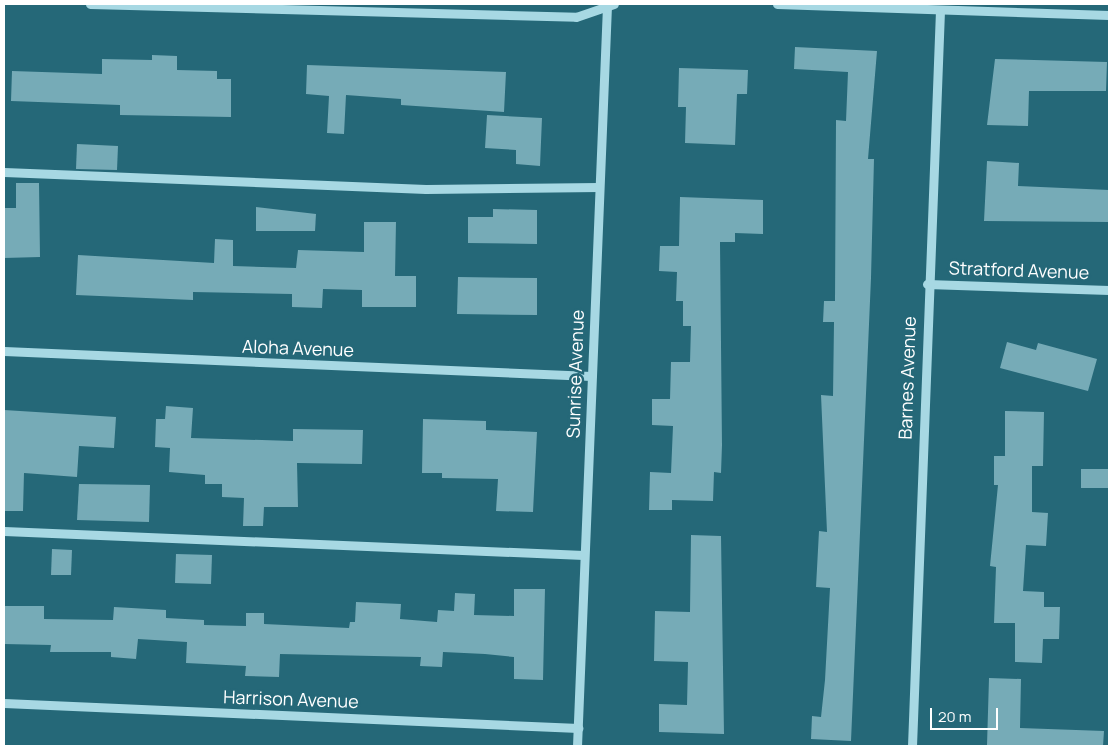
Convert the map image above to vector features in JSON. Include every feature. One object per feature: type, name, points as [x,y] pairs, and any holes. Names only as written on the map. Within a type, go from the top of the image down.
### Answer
[{"type":"street","points":[[90,4],[576,17],[609,4]]},
{"type":"street","name":"Sunrise Avenue","points":[[577,746],[599,187],[609,4]]},
{"type":"street","points":[[776,4],[940,11],[1109,14]]},
{"type":"street","name":"Barnes Avenue","points":[[912,746],[927,284],[940,11]]},
{"type":"street","points":[[4,172],[426,189],[599,187]]},
{"type":"street","name":"Stratford Avenue","points":[[927,284],[1109,290]]},
{"type":"street","name":"Aloha Avenue","points":[[4,351],[591,376]]},
{"type":"street","points":[[4,532],[584,555]]},
{"type":"street","name":"Harrison Avenue","points":[[4,703],[578,728]]},
{"type":"building","points":[[795,47],[877,51],[868,159],[874,159],[871,278],[851,741],[811,739],[812,716],[821,717],[830,588],[816,587],[819,531],[827,532],[821,395],[833,396],[834,322],[823,322],[824,301],[835,301],[836,120],[846,121],[848,72],[794,69]]},
{"type":"building","points":[[152,55],[177,56],[177,70],[217,71],[217,79],[231,79],[231,117],[120,115],[120,105],[11,101],[12,71],[102,74],[102,59],[152,60]]},
{"type":"building","points":[[995,59],[1107,62],[1106,91],[1029,91],[1028,126],[987,125]]},
{"type":"building","points":[[307,65],[506,72],[504,112],[401,105],[401,99],[346,95],[344,134],[327,133],[329,96],[306,94]]},
{"type":"building","points":[[679,68],[748,70],[747,94],[737,94],[735,145],[685,143],[686,107],[678,107]]},
{"type":"building","points":[[487,115],[542,118],[540,166],[516,164],[516,150],[485,148]]},
{"type":"building","points":[[77,144],[118,146],[117,170],[76,169]]},
{"type":"building","points":[[987,161],[1019,163],[1018,186],[1109,190],[1109,222],[984,221]]},
{"type":"building","points":[[16,183],[39,183],[40,257],[4,258],[4,208],[16,208]]},
{"type":"building","points":[[680,197],[763,200],[763,234],[735,233],[735,242],[720,242],[722,445],[721,473],[714,472],[713,501],[672,500],[672,510],[649,510],[650,472],[671,473],[673,426],[652,425],[652,399],[670,399],[671,362],[690,362],[691,326],[683,326],[683,301],[676,301],[677,272],[659,271],[660,246],[679,246]]},
{"type":"building","points":[[256,207],[316,214],[315,231],[256,231]]},
{"type":"building","points":[[493,209],[537,210],[537,244],[468,243],[468,217],[493,217]]},
{"type":"building","points":[[364,222],[396,222],[395,276],[416,276],[416,307],[362,307],[362,290],[323,289],[322,308],[292,307],[292,294],[193,292],[193,300],[76,295],[78,255],[214,263],[215,239],[233,240],[233,266],[296,268],[298,250],[364,252]]},
{"type":"building","points":[[458,277],[537,278],[537,315],[457,314]]},
{"type":"building","points":[[1007,342],[1036,350],[1038,343],[1097,359],[1088,391],[1000,368]]},
{"type":"building","points":[[166,406],[193,408],[191,438],[293,441],[293,429],[363,430],[362,464],[297,463],[298,507],[264,507],[263,526],[243,526],[244,498],[222,497],[222,484],[205,484],[205,475],[169,472],[170,448],[155,447],[156,419],[165,419]]},
{"type":"building","points":[[4,410],[116,417],[114,448],[79,446],[77,477],[24,473],[23,511],[4,511]]},
{"type":"building","points":[[1005,411],[1044,412],[1043,466],[1032,466],[1032,512],[1048,513],[1046,546],[1026,545],[1023,591],[1044,592],[1044,607],[1060,607],[1059,639],[1043,639],[1042,663],[1015,662],[1015,623],[994,623],[996,567],[990,566],[998,485],[994,485],[994,456],[1005,456]]},
{"type":"building","points":[[423,419],[486,421],[486,430],[537,432],[533,512],[496,511],[498,479],[442,478],[442,473],[422,473]]},
{"type":"building","points":[[1081,469],[1108,469],[1108,488],[1081,488]]},
{"type":"building","points":[[79,484],[150,485],[149,522],[77,520]]},
{"type":"building","points":[[691,535],[721,536],[724,734],[659,732],[659,704],[687,705],[688,662],[654,661],[655,611],[690,612]]},
{"type":"building","points":[[52,549],[72,550],[71,575],[51,575]]},
{"type":"building","points":[[176,554],[212,555],[211,584],[175,583]]},
{"type":"building","points":[[514,589],[545,589],[543,680],[514,679],[514,657],[485,654],[443,652],[442,667],[420,666],[421,657],[280,654],[279,677],[245,676],[246,666],[186,663],[187,642],[138,639],[136,659],[111,657],[111,652],[50,652],[51,645],[4,644],[4,606],[44,606],[44,619],[113,620],[114,607],[166,610],[166,618],[204,620],[204,625],[246,626],[246,613],[264,613],[264,624],[349,628],[350,622],[355,622],[356,602],[401,604],[400,619],[437,622],[438,610],[454,611],[455,593],[475,594],[474,615],[514,616]]},
{"type":"building","points":[[989,678],[1021,679],[1020,728],[1104,731],[1103,746],[987,745]]}]
